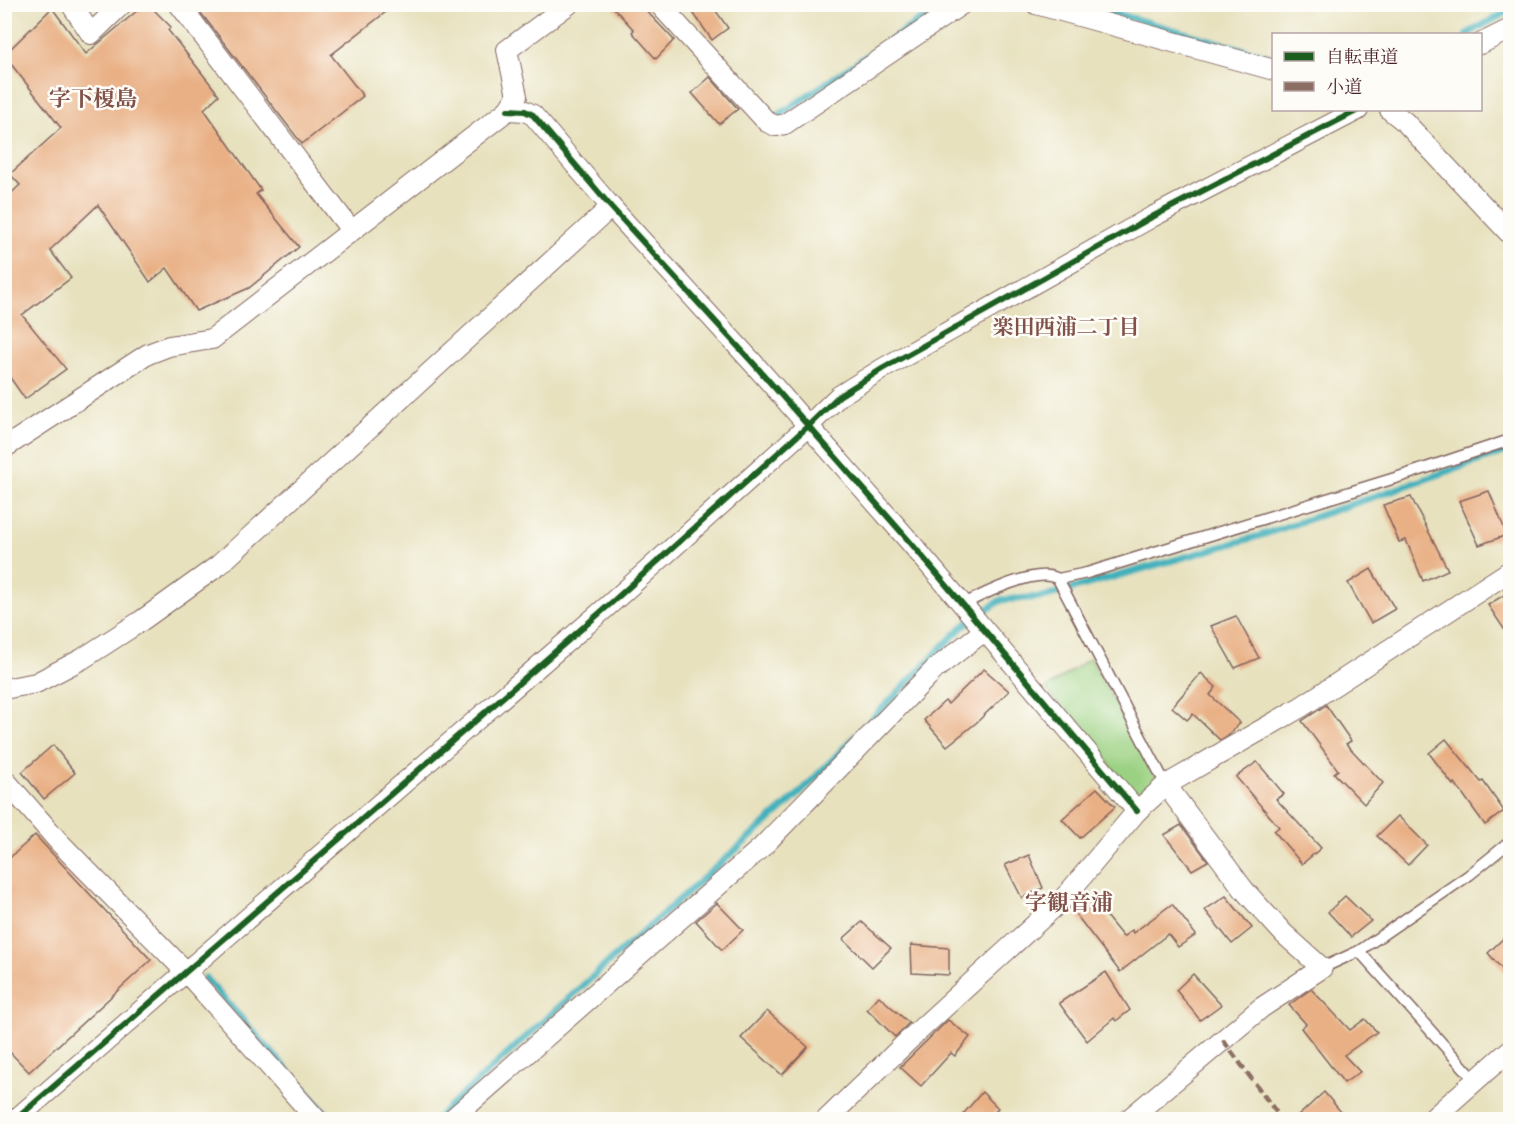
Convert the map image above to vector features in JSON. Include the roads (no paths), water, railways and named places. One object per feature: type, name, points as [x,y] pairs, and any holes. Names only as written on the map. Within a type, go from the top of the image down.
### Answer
[{"type":"street","points":[[71,4],[91,34],[122,4]]},
{"type":"street","points":[[179,4],[351,230]]},
{"type":"street","points":[[4,448],[148,354],[169,346],[212,339],[508,110],[517,96],[507,50],[569,4]]},
{"type":"street","points":[[659,4],[767,122],[776,126],[785,124],[962,4]]},
{"type":"street","points":[[1036,4],[1272,69]]},
{"type":"street","points":[[1482,43],[1510,29]]},
{"type":"street","points":[[508,110],[525,111],[533,115],[611,207],[754,364],[902,533],[1137,812]]},
{"type":"street","points":[[15,1119],[187,973],[600,613],[807,427],[838,396],[1152,218],[1356,111]]},
{"type":"street","points":[[1391,111],[1405,122],[1510,234]]},
{"type":"street","points":[[4,689],[36,683],[82,659],[150,615],[219,565],[611,207]]},
{"type":"street","points":[[826,1119],[1064,898],[1137,812],[1166,785],[1301,708],[1510,571]]},
{"type":"street","points":[[451,1119],[762,847],[935,669],[984,631]]},
{"type":"street","points":[[4,779],[59,842],[187,973],[317,1119]]},
{"type":"street","points":[[1128,1119],[1261,1008],[1322,968],[1284,934],[1244,890],[1166,785]]},
{"type":"street","points":[[1438,1117],[1475,1080],[1510,1050]]},
{"type":"lane","points":[[1058,579],[1110,566],[1405,475],[1510,440]]},
{"type":"lane","points":[[962,604],[997,587],[1032,577],[1053,576],[1058,579],[1166,785]]},
{"type":"lane","points":[[1322,968],[1359,951],[1469,875],[1510,842]]},
{"type":"lane","points":[[1359,951],[1475,1080]]},
{"type":"waterway","points":[[1082,4],[1272,57]]},
{"type":"waterway","points":[[779,115],[937,9]]},
{"type":"waterway","points":[[1469,33],[1510,10]]},
{"type":"waterway","points":[[435,1120],[799,794],[962,627],[1001,600],[1043,597],[1259,536],[1510,450]]},
{"type":"waterway","points":[[205,978],[332,1120]]},
{"type":"district","name":"字下榎島","points":[[93,98]]},
{"type":"district","name":"楽田西浦二丁目","points":[[1066,327]]},
{"type":"district","name":"字観音浦","points":[[1069,902]]}]
